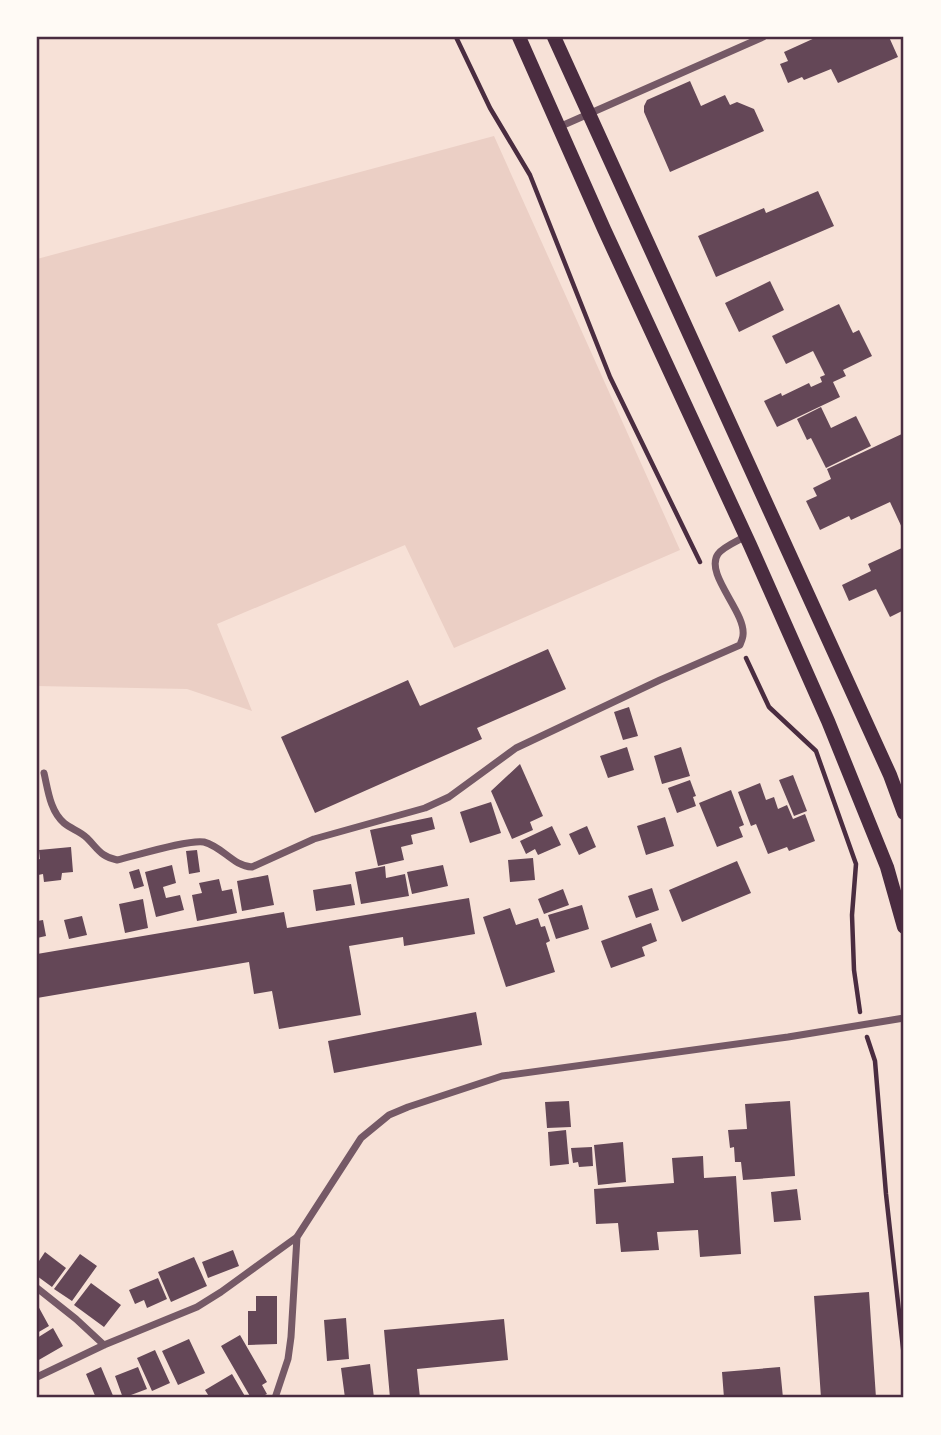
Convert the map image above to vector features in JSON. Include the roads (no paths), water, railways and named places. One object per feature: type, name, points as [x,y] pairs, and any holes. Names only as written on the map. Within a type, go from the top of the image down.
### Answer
[{"type":"main road","points":[[519,37],[833,734],[887,867],[904,928]]},
{"type":"main road","points":[[554,37],[878,750],[904,813]]},
{"type":"street","points":[[559,127],[763,37]]},
{"type":"street","points":[[44,773],[52,806],[57,815],[65,824],[90,840],[97,851],[107,858],[117,860],[196,842],[218,848],[242,867],[253,867],[314,839],[425,808],[449,797],[516,748],[740,645],[744,634],[741,624],[715,562],[719,552],[746,536]]},
{"type":"street","points":[[37,1377],[210,1299],[297,1237],[362,1138],[389,1115],[408,1107],[502,1076],[788,1037],[904,1018]]},
{"type":"street","points":[[275,1398],[288,1360],[297,1237]]},
{"type":"street","points":[[37,1288],[103,1345]]}]
